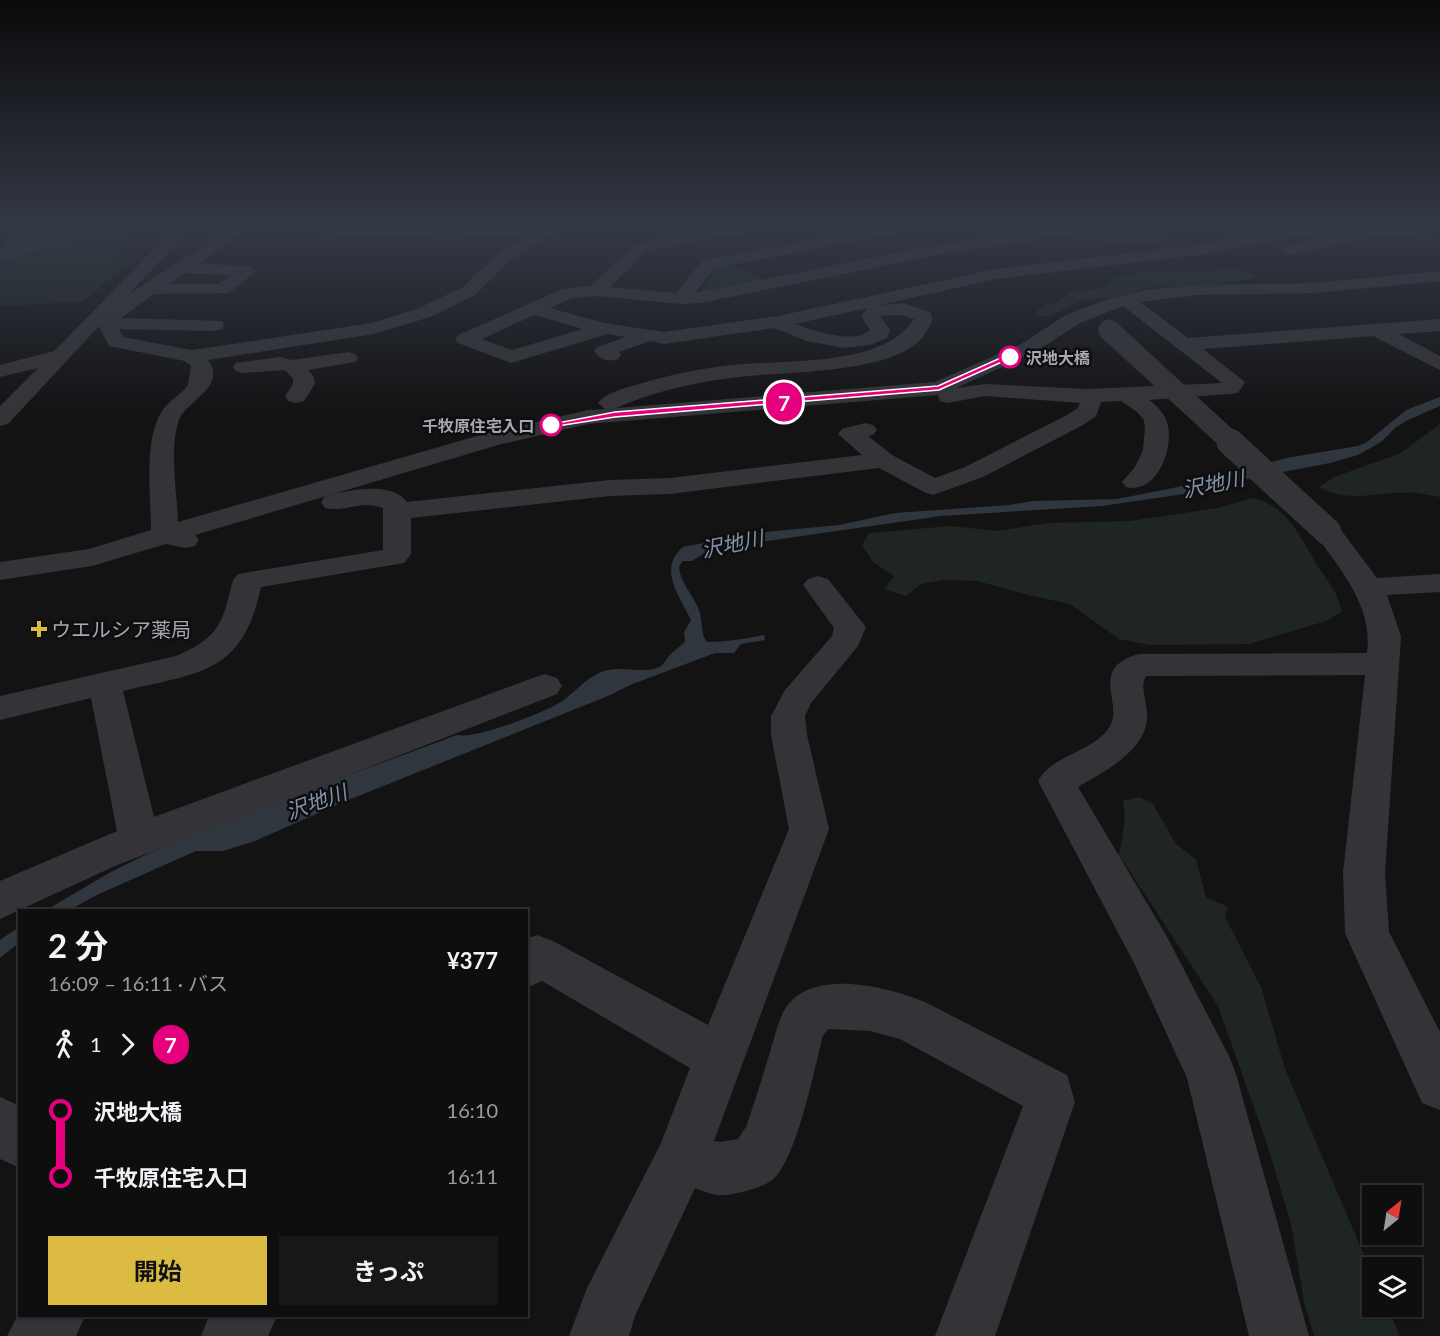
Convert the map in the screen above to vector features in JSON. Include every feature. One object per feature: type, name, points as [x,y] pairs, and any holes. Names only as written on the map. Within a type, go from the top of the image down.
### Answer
[{"type":"street","points":[[0,419],[125,288]]},
{"type":"street","points":[[109,323],[117,311],[150,288]]},
{"type":"street","points":[[163,288],[225,288]]},
{"type":"street","points":[[0,371],[116,342],[192,357],[374,328],[426,312],[472,288]]},
{"type":"street","points":[[681,299],[690,288]]},
{"type":"street","points":[[751,288],[714,296],[681,299],[596,291],[569,293],[465,339],[511,357],[609,328],[672,337],[778,322],[931,288]]},
{"type":"street","points":[[834,288],[864,303]]},
{"type":"street","points":[[0,571],[92,557],[492,440],[588,417],[939,388],[953,384],[1028,348],[1072,319],[1126,300],[1151,294],[1197,290],[1294,288]]},
{"type":"street","points":[[1401,288],[1419,297]]},
{"type":"street","points":[[884,394],[900,399],[915,400],[985,390],[1087,396],[1230,388],[1234,382],[1232,379],[1126,300]]},
{"type":"street","points":[[532,309],[604,329]]},
{"type":"street","points":[[588,417],[614,400],[687,379],[733,371],[854,360],[885,353],[912,339],[924,319],[923,316],[903,309],[875,311],[870,316],[880,330],[880,334],[874,339],[855,343],[808,334],[778,322]]},
{"type":"street","points":[[1088,312],[1328,532],[1369,587],[1385,636],[1364,873],[1367,933],[1440,1085]]},
{"type":"street","points":[[109,323],[116,342]]},
{"type":"street","points":[[109,323],[215,325]]},
{"type":"street","points":[[1187,344],[1440,325]]},
{"type":"street","points":[[1377,330],[1440,364]]},
{"type":"street","points":[[611,355],[604,351],[650,335]]},
{"type":"street","points":[[192,357],[201,364],[202,375],[198,391]]},
{"type":"street","points":[[165,535],[164,458],[166,422],[171,412],[223,375],[258,364],[280,363],[292,366],[348,358]]},
{"type":"street","points":[[292,366],[303,376],[303,384],[296,396]]},
{"type":"street","points":[[1124,393],[1151,413],[1154,421],[1155,452],[1143,476],[1135,482]]},
{"type":"street","points":[[865,430],[850,434],[883,460],[933,487],[974,472],[1083,416],[1091,403],[1087,396]]},
{"type":"street","points":[[398,511],[610,488],[670,486],[883,460]]},
{"type":"street","points":[[0,708],[185,665],[213,652],[236,628],[248,580],[394,557],[397,554],[398,511],[394,503],[372,495],[289,514],[199,540],[181,540],[165,535]]},
{"type":"street","points":[[1369,587],[1440,583]]},
{"type":"street","points":[[599,1336],[608,1309],[682,1158],[719,1057],[809,829],[789,735],[788,716],[798,698],[847,639],[850,627],[818,585]]},
{"type":"street","points":[[1279,1336],[1211,1074],[1150,949],[1060,790],[1058,781],[1116,744],[1129,726],[1127,677],[1130,669],[1139,665],[1383,664]]},
{"type":"street","points":[[105,685],[139,839]]},
{"type":"street","points":[[0,902],[101,854],[545,686]]},
{"type":"street","points":[[528,965],[537,955],[719,1057]]},
{"type":"street","points":[[682,1158],[720,1169],[753,1162],[768,1142],[803,1023],[822,1006],[870,1009],[908,1018],[1049,1094],[1050,1102],[965,1336]]},
{"type":"street","points":[[0,1123],[18,1140]]},
{"type":"street","points":[[37,1336],[54,1317]]},
{"type":"street","points":[[231,1336],[247,1317]]},
{"type":"shaded area","points":[[0,288],[99,288],[83,302],[0,306]]},
{"type":"shaded area","points":[[703,288],[724,288],[700,292]]},
{"type":"shaded area","points":[[1096,288],[1148,288],[1127,296],[1083,300],[1050,316],[1039,316],[1036,312],[1044,305],[1057,303],[1068,294]]},
{"type":"shaded area","points":[[1440,424],[1440,497],[1417,493],[1355,496],[1331,492],[1319,487],[1334,477],[1399,454]]},
{"type":"shaded area","points":[[1253,498],[1277,509],[1294,527],[1334,590],[1342,612],[1326,621],[1249,644],[1150,645],[1119,639],[1070,604],[977,581],[943,580],[921,584],[906,596],[884,589],[894,576],[873,562],[862,545],[869,533],[951,526],[997,531],[1048,523],[1130,521],[1217,508]]},
{"type":"shaded area","points":[[1139,797],[1153,804],[1175,843],[1196,860],[1206,897],[1228,907],[1225,917],[1261,987],[1285,1069],[1365,1257],[1362,1257],[1362,1317],[1391,1317],[1400,1336],[1314,1336],[1304,1302],[1291,1224],[1267,1144],[1218,1006],[1119,855],[1125,819],[1123,801]]},
{"type":"water","name":"沢地川","points":[[1440,397],[1440,406],[1408,420],[1395,428],[1381,442],[1358,455],[1184,494],[1102,506],[941,516],[711,549],[692,561],[683,561],[679,566],[684,583],[699,610],[705,639],[707,642],[764,635],[765,640],[741,644],[734,653],[715,653],[630,685],[608,696],[346,801],[255,841],[223,851],[196,851],[71,909],[48,909],[109,873],[149,853],[238,816],[457,735],[494,729],[540,712],[561,702],[601,672],[616,669],[645,670],[661,666],[685,642],[684,632],[691,620],[677,593],[671,574],[675,556],[683,547],[755,533],[839,525],[895,513],[1009,505],[1033,501],[1117,499],[1203,482],[1286,458],[1358,446],[1367,442],[1406,410]]},
{"type":"water","points":[[18,928],[18,944],[0,958],[0,940]]},
{"type":"bus line","name":"7","points":[[551,425],[615,414],[939,388],[953,384],[1010,357]]},
{"type":"place","name":"沢地大橋","points":[[1010,357]]},
{"type":"place","name":"千牧原住宅入口","points":[[551,425]]},
{"type":"place","name":"ウエルシア薬局","points":[[39,629]]}]
